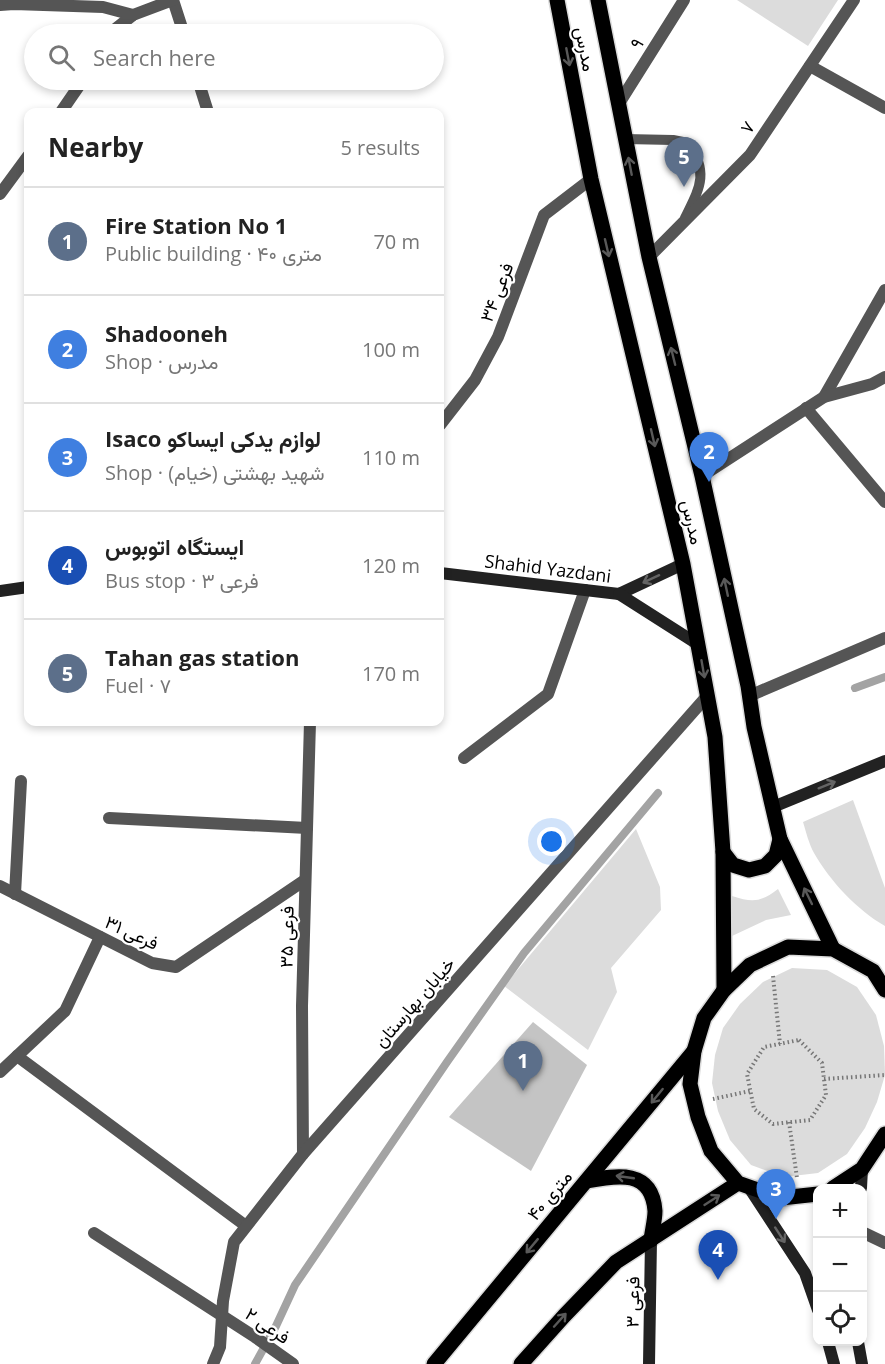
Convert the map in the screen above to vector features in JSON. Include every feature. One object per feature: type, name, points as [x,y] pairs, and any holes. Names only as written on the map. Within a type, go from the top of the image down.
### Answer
[{"type":"main road","name":"مدرس","points":[[557,0],[591,179],[683,564],[708,695],[715,737],[723,852],[724,990]]},
{"type":"main road","name":"مدرس","points":[[598,0],[649,257],[702,476],[754,727],[780,839],[833,949]]},
{"type":"main road","points":[[723,852],[733,865],[749,870],[765,866],[776,855],[780,839]]},
{"type":"main road","points":[[810,1195],[781,1198],[743,1184],[711,1151],[698,1117],[690,1084],[694,1050],[704,1018],[724,990],[750,965],[788,947],[833,949],[879,971],[885,990]]},
{"type":"main road","name":"۴۰ متری","points":[[434,1364],[694,1050]]},
{"type":"main road","points":[[839,1184],[862,1169],[885,1134]]},
{"type":"main road","points":[[586,1181],[617,1175],[638,1179],[649,1191],[655,1212],[651,1240]]},
{"type":"main road","points":[[521,1364],[616,1262],[743,1184]]},
{"type":"street","points":[[122,24],[133,15],[173,0],[181,24]]},
{"type":"street","name":"۹","points":[[618,105],[684,0]]},
{"type":"street","name":"۷","points":[[649,257],[750,155],[854,0]]},
{"type":"street","points":[[0,5],[103,7],[133,15]]},
{"type":"street","points":[[810,66],[885,108]]},
{"type":"street","points":[[64,108],[77,90]]},
{"type":"street","points":[[201,90],[207,108]]},
{"type":"street","points":[[0,194],[24,161]]},
{"type":"street","name":"فرعی ۳۴","points":[[444,420],[475,380],[498,337],[544,215],[591,179]]},
{"type":"street","points":[[824,396],[885,290]]},
{"type":"street","points":[[702,476],[824,396],[872,384],[885,377]]},
{"type":"street","points":[[806,408],[885,502]]},
{"type":"street","name":"Shahid Yazdani","points":[[444,573],[619,594],[683,564]]},
{"type":"street","points":[[0,591],[24,588]]},
{"type":"street","points":[[464,758],[548,694],[585,590]]},
{"type":"street","points":[[619,594],[699,645]]},
{"type":"street","points":[[749,696],[885,638]]},
{"type":"street","name":"خیابان بهارستان","points":[[213,1364],[220,1347],[222,1316],[234,1242],[303,1154],[708,695]]},
{"type":"street","name":"فرعی ۳۵","points":[[303,1154],[302,1006],[310,726]]},
{"type":"street","points":[[773,807],[885,761]]},
{"type":"street","points":[[15,894],[21,781]]},
{"type":"street","points":[[110,818],[307,828]]},
{"type":"street","name":"فرعی ۳۱","points":[[0,886],[152,963],[176,967],[305,880]]},
{"type":"street","points":[[0,1072],[65,1011],[100,937]]},
{"type":"street","points":[[17,1056],[246,1226]]},
{"type":"street","points":[[861,1184],[862,1169]]},
{"type":"street","points":[[743,1184],[805,1273],[813,1296]]},
{"type":"street","name":"فرعی ۲","points":[[94,1233],[255,1337],[292,1364]]},
{"type":"street","points":[[867,1234],[885,1243]]},
{"type":"street","name":"فرعی ۳","points":[[649,1364],[651,1240]]},
{"type":"street","points":[[829,1346],[834,1364]]},
{"type":"street","points":[[859,1346],[862,1364]]},
{"type":"lane","points":[[625,138],[673,140],[688,143],[698,157],[701,185],[683,221]]},
{"type":"path","points":[[771,955],[780,1044]]},
{"type":"path","points":[[799,1040],[822,1063],[824,1079],[826,1095],[810,1120],[773,1124],[754,1109],[747,1074],[764,1047],[799,1040]]},
{"type":"path","points":[[824,1079],[885,1075]]},
{"type":"path","points":[[694,1104],[750,1091]]},
{"type":"path","points":[[789,1122],[796,1175],[810,1195]]},
{"type":"shaded area","points":[[737,0],[838,0],[808,46]]},
{"type":"shaded area","points":[[853,800],[885,888],[885,926],[854,903],[820,864],[803,822]]},
{"type":"shaded area","points":[[636,829],[660,887],[661,910],[611,968],[617,992],[588,1050],[504,986]]},
{"type":"shaded area","points":[[778,889],[791,915],[766,920],[732,936],[732,896],[756,900],[767,897]]},
{"type":"shaded area","points":[[792,968],[827,970],[857,987],[876,1015],[884,1046],[885,1075],[877,1102],[865,1128],[847,1154],[818,1173],[784,1177],[751,1165],[730,1140],[718,1111],[712,1083],[715,1055],[723,1028],[740,1004],[763,982]]},
{"type":"building","points":[[533,1022],[587,1065],[531,1171],[449,1117]]},
{"type":"waterway","points":[[855,688],[885,677]]},
{"type":"waterway","points":[[255,1364],[295,1285],[447,1062],[524,953],[658,793]]},
{"type":"place","name":"Tahan gas station","points":[[684,187]]},
{"type":"place","name":"Shadooneh","points":[[709,482]]},
{"type":"place","name":"Fire Station No 1","points":[[523,1091]]},
{"type":"place","name":"Isaco لوازم یدکی ایساکو","points":[[776,1219]]},
{"type":"place","name":"ایستگاه اتوبوس","points":[[718,1280]]}]
